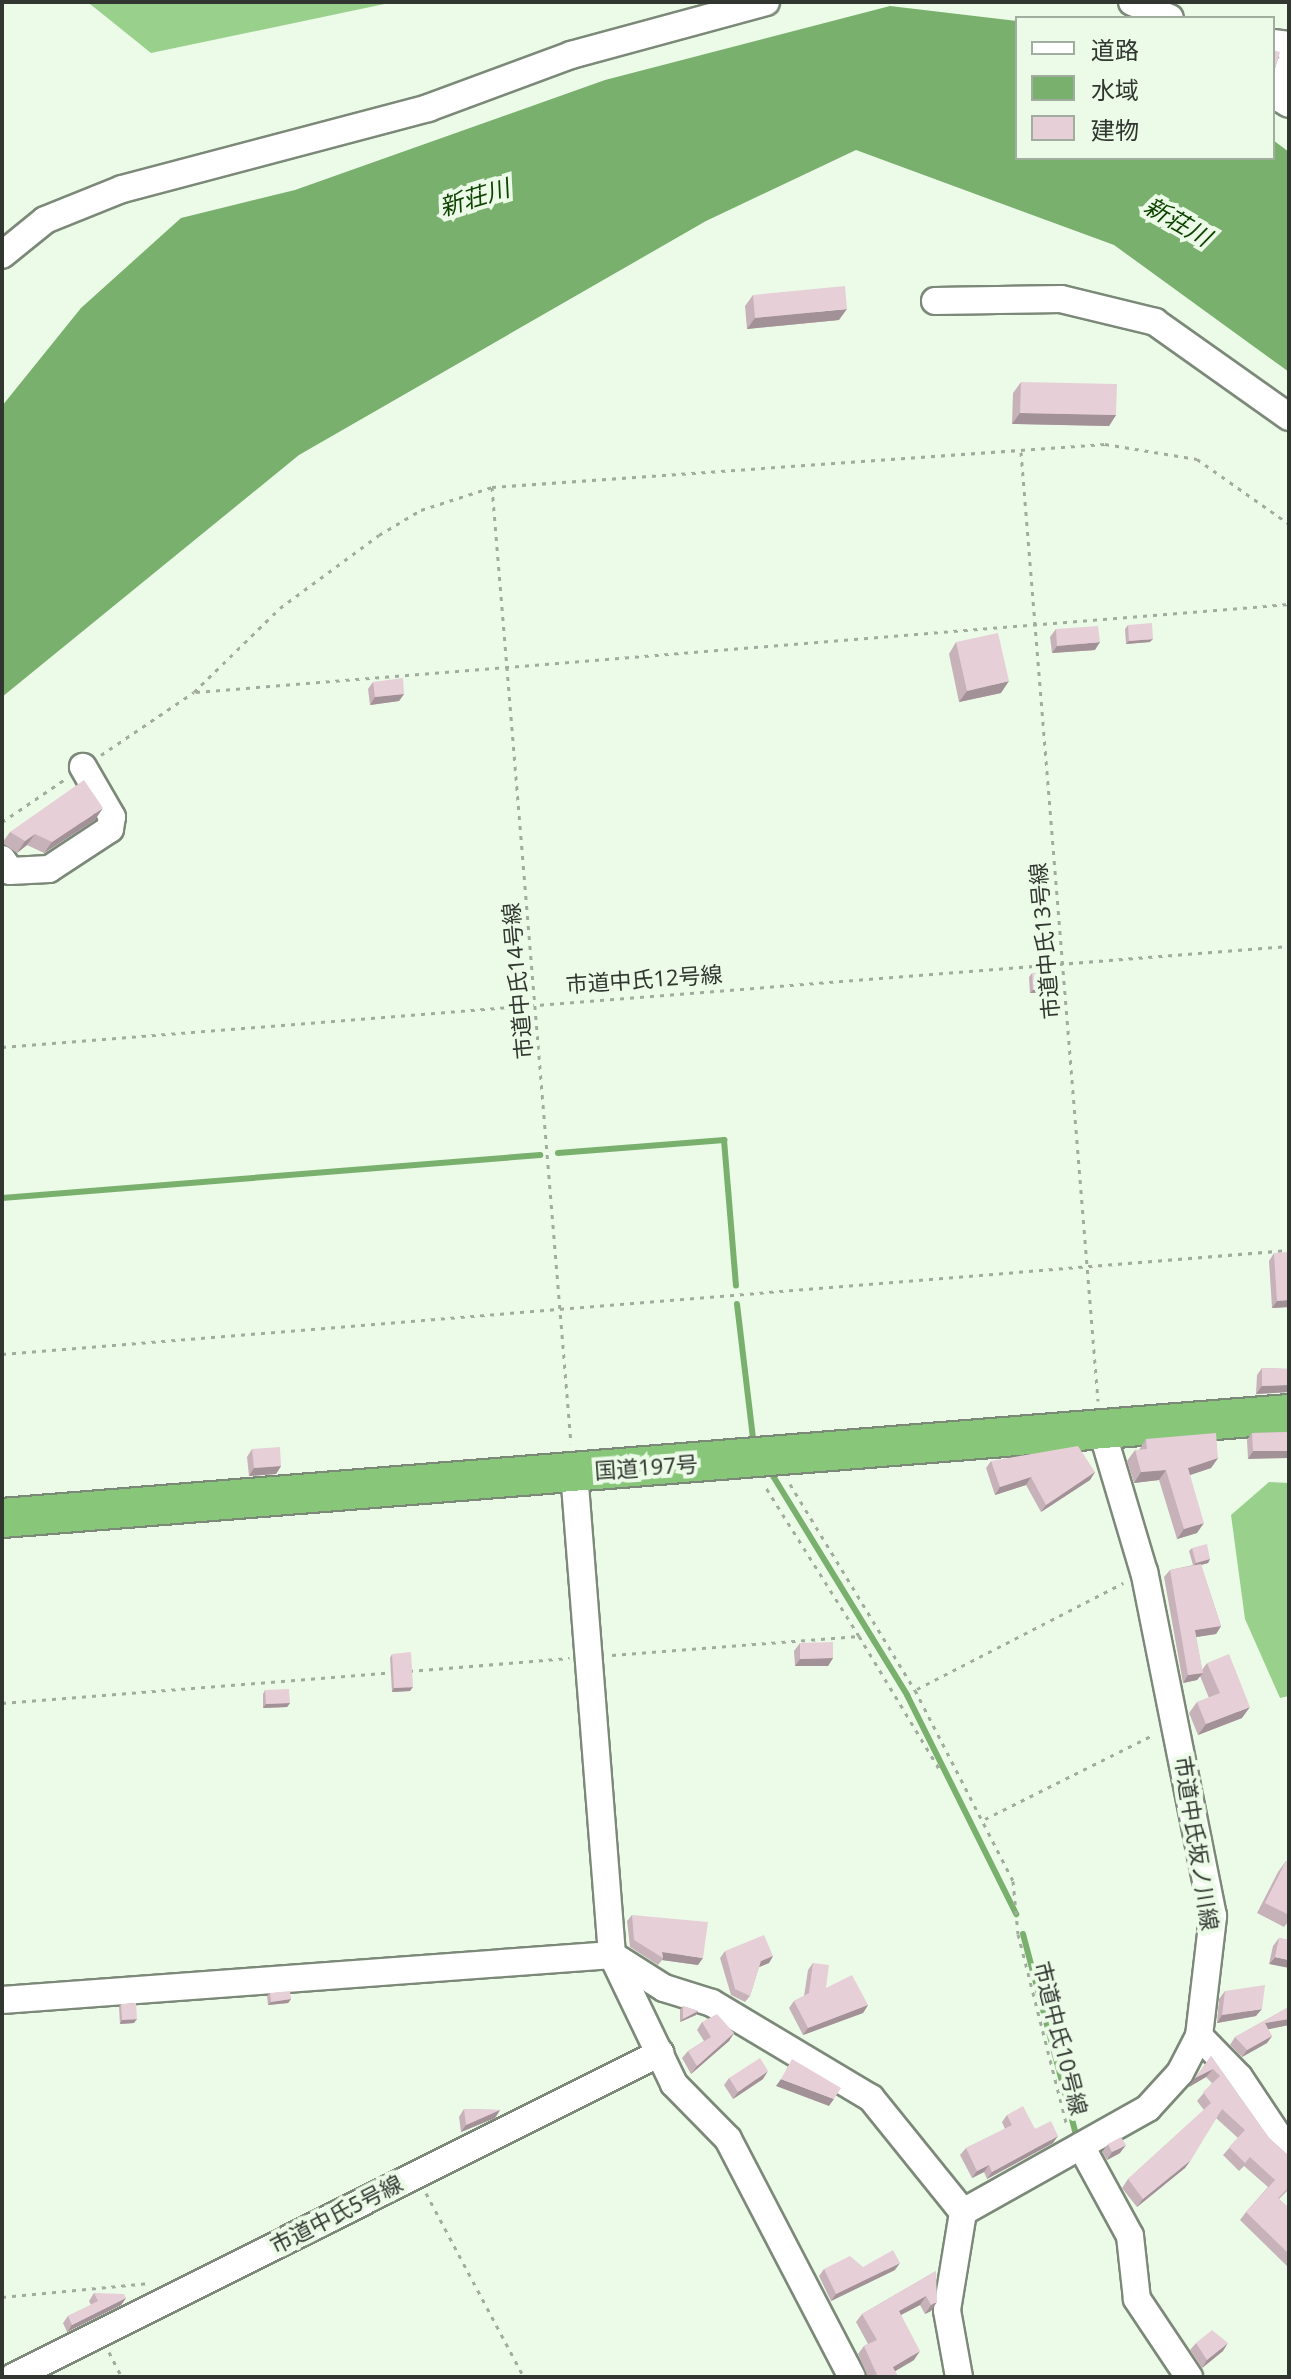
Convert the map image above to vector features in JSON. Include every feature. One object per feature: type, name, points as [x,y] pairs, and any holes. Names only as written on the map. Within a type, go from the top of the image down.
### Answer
[{"type":"highway","name":"国道197号","points":[[2,1518],[1289,1414]]},
{"type":"street","points":[[2,255],[45,220],[122,189],[428,108],[571,55],[766,2]]},
{"type":"street","points":[[1132,2],[1165,16]]},
{"type":"street","points":[[1289,66],[1281,99],[1289,104]]},
{"type":"street","points":[[935,301],[1061,299],[1155,322],[1289,417]]},
{"type":"street","points":[[2,859],[10,871],[49,869],[110,829],[112,817],[83,767]]},
{"type":"street","name":"市道中氏坂ノ川線","points":[[963,2212],[1148,2108],[1180,2073],[1199,2036],[1214,1927],[1178,1722],[1144,1572],[1101,1428]]},
{"type":"street","points":[[574,1472],[612,1955],[674,2084],[728,2139],[852,2377]]},
{"type":"street","points":[[2,2000],[612,1955],[664,1988],[712,2003],[871,2098],[963,2212],[947,2310],[959,2377]]},
{"type":"street","points":[[1199,2036],[1239,2077],[1289,2152]]},
{"type":"street","name":"市道中氏5号線","points":[[13,2377],[660,2053]]},
{"type":"street","points":[[1077,2148],[1130,2236],[1133,2291],[1189,2377]]},
{"type":"path","points":[[2,822],[194,692],[280,608],[379,535],[421,510],[492,487],[1105,444],[1188,456],[1289,524]]},
{"type":"path","name":"市道中氏13号線","points":[[1021,452],[1101,1428]]},
{"type":"path","name":"市道中氏14号線","points":[[492,487],[574,1472]]},
{"type":"path","points":[[194,692],[1034,627],[1289,604]]},
{"type":"path","name":"市道中氏12号線","points":[[2,1047],[1289,946]]},
{"type":"path","points":[[2,1354],[1289,1250]]},
{"type":"path","points":[[761,1458],[859,1636],[941,1772]]},
{"type":"path","name":"市道中氏10号線","points":[[761,1458],[915,1690],[1013,1881],[1018,1934],[1077,2148]]},
{"type":"path","points":[[915,1690],[1144,1572]]},
{"type":"path","points":[[2,1703],[859,1636]]},
{"type":"path","points":[[984,1820],[1178,1722]]},
{"type":"path","points":[[416,2174],[524,2377]]},
{"type":"path","points":[[2,2297],[161,2282]]},
{"type":"path","points":[[100,2334],[122,2377]]},
{"type":"shaded area","points":[[90,2],[394,2],[151,53],[90,4]]},
{"type":"shaded area","points":[[1269,1482],[1289,1483],[1289,1696],[1280,1698],[1245,1619],[1231,1515]]},
{"type":"water","name":"新荘川","points":[[890,6],[1015,21],[1015,160],[1275,160],[1275,142],[1289,152],[1289,372],[1114,245],[856,150],[706,221],[299,455],[2,697],[2,406],[81,308],[181,218],[295,190],[605,80]]},
{"type":"building","points":[[1275,51],[1280,52],[1275,66]]},
{"type":"building","points":[[845,286],[847,309],[755,318],[753,295]]},
{"type":"building","points":[[1021,382],[1117,384],[1116,415],[1020,413]]},
{"type":"building","points":[[1152,623],[1153,639],[1129,641],[1128,625]]},
{"type":"building","points":[[1098,626],[1100,642],[1057,646],[1056,629]]},
{"type":"building","points":[[998,633],[1009,681],[967,691],[956,642]]},
{"type":"building","points":[[403,678],[404,694],[375,697],[373,682]]},
{"type":"building","points":[[84,780],[103,808],[52,842],[35,834],[25,841],[10,832]]},
{"type":"building","points":[[1055,972],[1056,988],[1033,990],[1032,973]]},
{"type":"building","points":[[1289,1252],[1289,1300],[1277,1301],[1274,1253]]},
{"type":"building","points":[[1262,1368],[1289,1369],[1289,1385],[1262,1386]]},
{"type":"building","points":[[1289,1432],[1289,1451],[1253,1451],[1252,1433]]},
{"type":"building","points":[[1216,1433],[1218,1458],[1188,1468],[1204,1523],[1184,1529],[1166,1470],[1141,1472],[1135,1450],[1147,1449],[1146,1439]]},
{"type":"building","points":[[1078,1446],[1095,1472],[1046,1505],[1031,1477],[1000,1487],[991,1461]]},
{"type":"building","points":[[280,1447],[281,1466],[254,1468],[252,1449]]},
{"type":"building","points":[[1207,1544],[1210,1559],[1196,1563],[1192,1548]]},
{"type":"building","points":[[1201,1564],[1221,1626],[1195,1630],[1203,1673],[1188,1675],[1170,1570]]},
{"type":"building","points":[[833,1642],[833,1658],[800,1659],[800,1643]]},
{"type":"building","points":[[411,1652],[413,1687],[394,1688],[392,1654]]},
{"type":"building","points":[[1229,1654],[1250,1707],[1206,1724],[1197,1702],[1220,1693],[1207,1663]]},
{"type":"building","points":[[289,1689],[290,1703],[266,1704],[265,1690]]},
{"type":"building","points":[[1286,1861],[1289,1863],[1289,1915],[1265,1903]]},
{"type":"building","points":[[632,1915],[708,1922],[703,1958],[662,1952],[663,1958],[634,1940]]},
{"type":"building","points":[[764,1935],[773,1956],[761,1961],[750,1996],[735,1989],[725,1951]]},
{"type":"building","points":[[1279,1938],[1289,1940],[1289,1960],[1275,1957]]},
{"type":"building","points":[[813,1963],[829,1965],[826,1988],[852,1975],[868,2005],[808,2028],[794,2001],[809,1993]]},
{"type":"building","points":[[1265,1985],[1262,2009],[1222,2015],[1225,1991]]},
{"type":"building","points":[[290,1991],[291,1999],[271,2002],[270,1993]]},
{"type":"building","points":[[136,2003],[137,2019],[122,2020],[121,2004]]},
{"type":"building","points":[[683,2006],[698,2011],[683,2019]]},
{"type":"building","points":[[1289,2007],[1289,2019],[1265,2023],[1272,2036],[1247,2050],[1235,2037]]},
{"type":"building","points":[[717,2014],[734,2033],[697,2066],[688,2051],[711,2037],[702,2022]]},
{"type":"building","points":[[1211,2056],[1269,2138],[1289,2156],[1289,2187],[1278,2198],[1289,2208],[1289,2254],[1246,2212],[1275,2180],[1250,2157],[1245,2163],[1229,2147],[1245,2130],[1222,2109],[1191,2160],[1143,2199],[1128,2179],[1211,2103],[1203,2092],[1220,2076],[1213,2069],[1195,2078]]},
{"type":"building","points":[[760,2058],[768,2071],[738,2092],[729,2078]]},
{"type":"building","points":[[792,2059],[841,2088],[834,2099],[781,2079]]},
{"type":"building","points":[[1023,2106],[1035,2129],[1051,2121],[1058,2136],[992,2172],[989,2165],[977,2171],[966,2148],[1012,2125],[1007,2115]]},
{"type":"building","points":[[464,2109],[500,2110],[466,2125]]},
{"type":"building","points":[[1121,2137],[1126,2145],[1112,2152],[1108,2144]]},
{"type":"building","points":[[893,2250],[900,2263],[836,2294],[824,2269],[850,2256],[863,2267]]},
{"type":"building","points":[[936,2271],[937,2302],[931,2305],[926,2296],[899,2311],[920,2351],[893,2367],[898,2377],[878,2377],[864,2346],[877,2340],[862,2314]]},
{"type":"building","points":[[94,2293],[124,2294],[126,2298],[72,2325],[68,2316],[98,2301]]},
{"type":"building","points":[[1212,2330],[1228,2343],[1207,2360],[1196,2343]]},
{"type":"waterway","points":[[558,1153],[724,1140],[736,1286]]},
{"type":"waterway","points":[[2,1198],[540,1155]]},
{"type":"waterway","points":[[737,1304],[753,1439]]},
{"type":"waterway","points":[[773,1476],[907,1695],[1016,1914]]},
{"type":"waterway","points":[[1023,1934],[1077,2139]]}]
